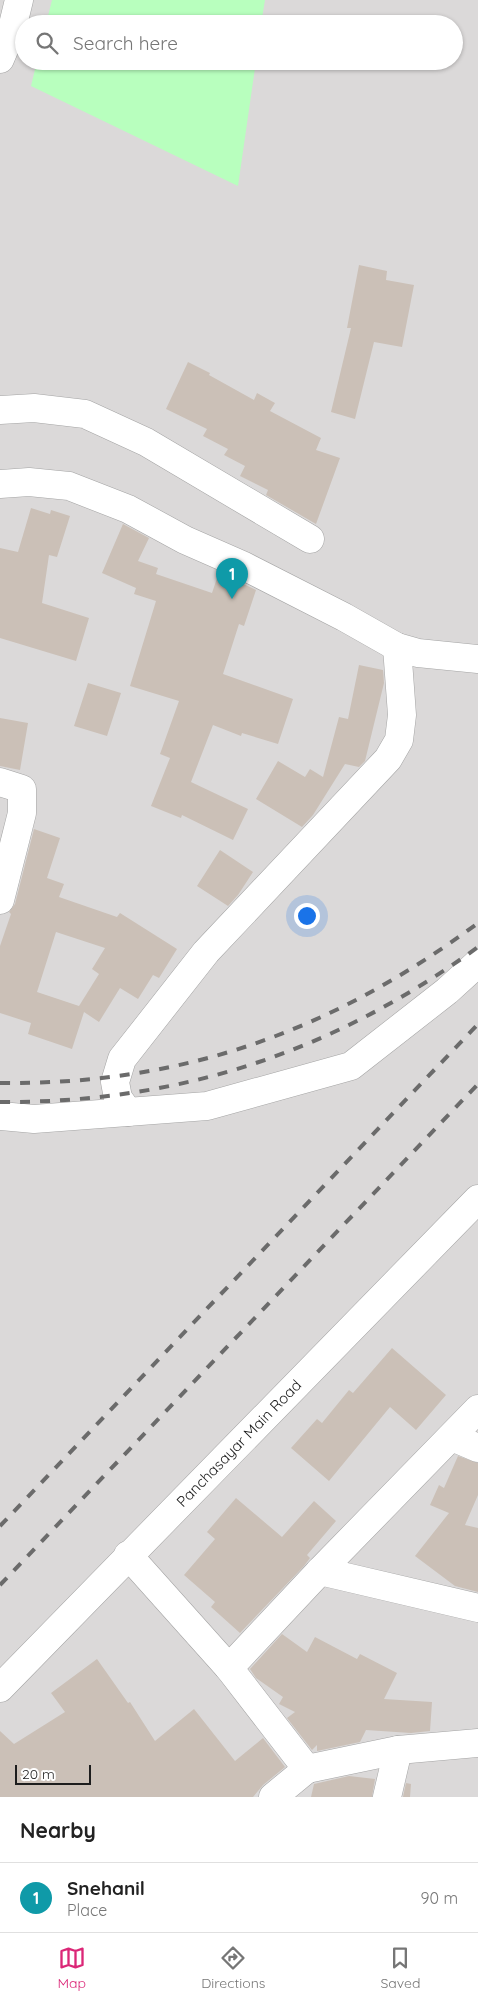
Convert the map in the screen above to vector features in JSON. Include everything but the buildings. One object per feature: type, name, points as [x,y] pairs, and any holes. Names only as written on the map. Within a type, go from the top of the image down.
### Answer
[{"type":"street","points":[[15,15],[19,0]]},
{"type":"street","points":[[0,60],[11,33],[15,16]]},
{"type":"street","points":[[0,410],[34,408],[85,414],[146,442],[310,539]]},
{"type":"street","points":[[0,484],[29,482],[69,486],[128,509],[185,540],[242,565],[344,616],[397,647],[418,653],[478,659]]},
{"type":"street","points":[[128,1112],[118,1098],[114,1082],[122,1059],[206,952],[388,759],[399,740],[402,715],[397,647]]},
{"type":"street","points":[[0,782],[22,789],[22,813],[0,900]]},
{"type":"street","points":[[0,1116],[34,1119],[207,1106],[351,1066],[446,991],[478,963]]},
{"type":"street","name":"Panchasayar Main Road","points":[[0,1688],[478,1199]]},
{"type":"street","points":[[229,1668],[320,1571],[478,1409]]},
{"type":"street","points":[[452,1437],[478,1448]]},
{"type":"street","points":[[128,1555],[229,1668],[307,1769]]},
{"type":"street","points":[[320,1571],[478,1608]]},
{"type":"street","points":[[273,1797],[307,1769],[398,1750],[478,1743]]},
{"type":"street","points":[[387,1797],[398,1750]]},
{"type":"shaded area","points":[[0,0],[478,0],[478,1797],[0,1797]]},
{"type":"green space","points":[[52,0],[265,0],[262,15],[48,15]]},
{"type":"green space","points":[[35,70],[255,70],[238,186],[31,86]]},
{"type":"railway","points":[[0,1083],[67,1081],[131,1074],[193,1062],[253,1044],[311,1022],[367,994],[423,961],[478,923]]},
{"type":"railway","points":[[0,1102],[66,1100],[130,1093],[192,1081],[252,1064],[310,1042],[367,1016],[423,984],[478,947]]},
{"type":"railway","points":[[0,1526],[478,1024]]},
{"type":"railway","points":[[0,1585],[478,1084]]},
{"type":"place","name":"Snehanil","points":[[232,599]]}]
